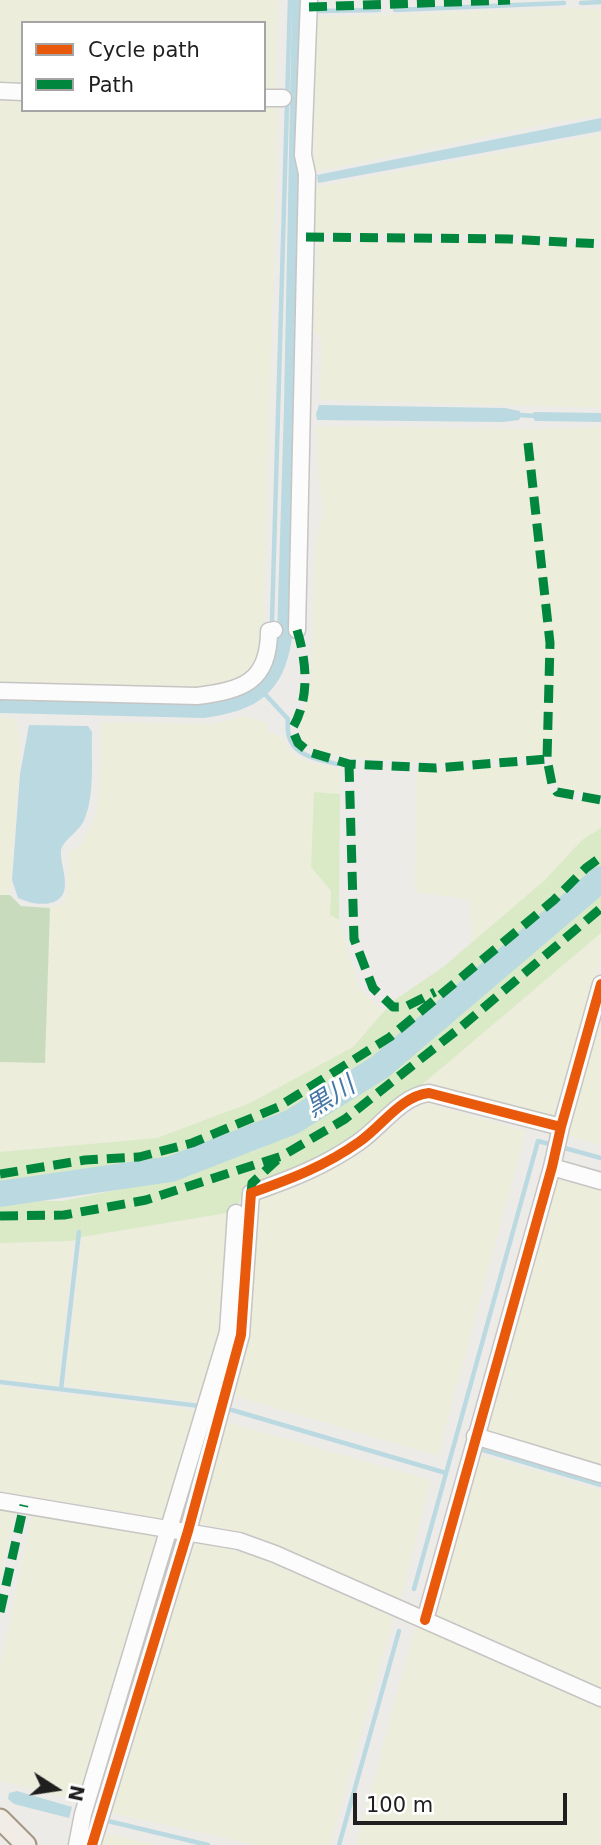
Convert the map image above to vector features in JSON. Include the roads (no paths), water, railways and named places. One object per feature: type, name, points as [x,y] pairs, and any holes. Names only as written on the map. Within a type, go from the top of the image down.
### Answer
[{"type":"main road","points":[[0,1819],[26,1845]]},
{"type":"street","points":[[297,630],[307,180],[303,155],[309,0]]},
{"type":"street","points":[[0,91],[21,92]]},
{"type":"street","points":[[266,97],[283,98]]},
{"type":"street","points":[[0,691],[197,696],[228,692],[255,678],[264,665],[269,650],[269,631],[274,630]]},
{"type":"street","points":[[414,1615],[475,1436],[601,984]]},
{"type":"street","points":[[92,1845],[188,1531],[241,1335],[251,1193],[308,1173],[360,1141],[415,1094],[429,1093],[558,1139]]},
{"type":"street","points":[[552,1167],[601,1181]]},
{"type":"street","points":[[76,1845],[228,1332],[236,1213]]},
{"type":"street","points":[[475,1436],[601,1474]]},
{"type":"street","points":[[0,1501],[239,1541],[601,1698]]},
{"type":"water","points":[[292,0],[303,0],[298,405],[292,638],[282,673],[274,686],[253,704],[204,718],[0,713],[0,697],[204,702],[220,700],[255,686],[269,667],[277,637]]},
{"type":"water","points":[[601,118],[601,131],[318,183],[317,175]]},
{"type":"water","points":[[319,405],[505,408],[520,411],[521,415],[519,420],[503,422],[317,420]]},
{"type":"water","points":[[534,412],[601,413],[601,422],[535,421],[532,416]]},
{"type":"water","points":[[29,725],[88,726],[92,732],[88,808],[81,826],[62,847],[65,884],[61,898],[45,904],[18,898],[12,880],[20,774]]},
{"type":"water","points":[[17,1791],[72,1807],[69,1818],[14,1804],[8,1799],[9,1793]]},
{"type":"waterway","points":[[272,620],[290,0]]},
{"type":"waterway","points":[[581,3],[601,2]]},
{"type":"waterway","points":[[395,10],[564,3]]},
{"type":"waterway","points":[[316,11],[379,10]]},
{"type":"waterway","points":[[518,415],[537,416]]},
{"type":"waterway","points":[[262,691],[288,719],[288,731],[294,747],[308,756],[337,764]]},
{"type":"waterway","name":"黒川","points":[[0,1194],[171,1169],[292,1122],[380,1067],[601,879]]},
{"type":"waterway","points":[[414,1589],[538,1141],[553,1145]]},
{"type":"waterway","points":[[561,1147],[601,1158]]},
{"type":"waterway","points":[[61,1389],[79,1232]]},
{"type":"waterway","points":[[0,1382],[200,1406]]},
{"type":"waterway","points":[[232,1410],[446,1473]]},
{"type":"waterway","points":[[87,1837],[204,1439]]},
{"type":"waterway","points":[[480,1449],[601,1485]]},
{"type":"waterway","points":[[339,1845],[399,1631]]},
{"type":"waterway","points":[[108,1821],[208,1845]]}]
